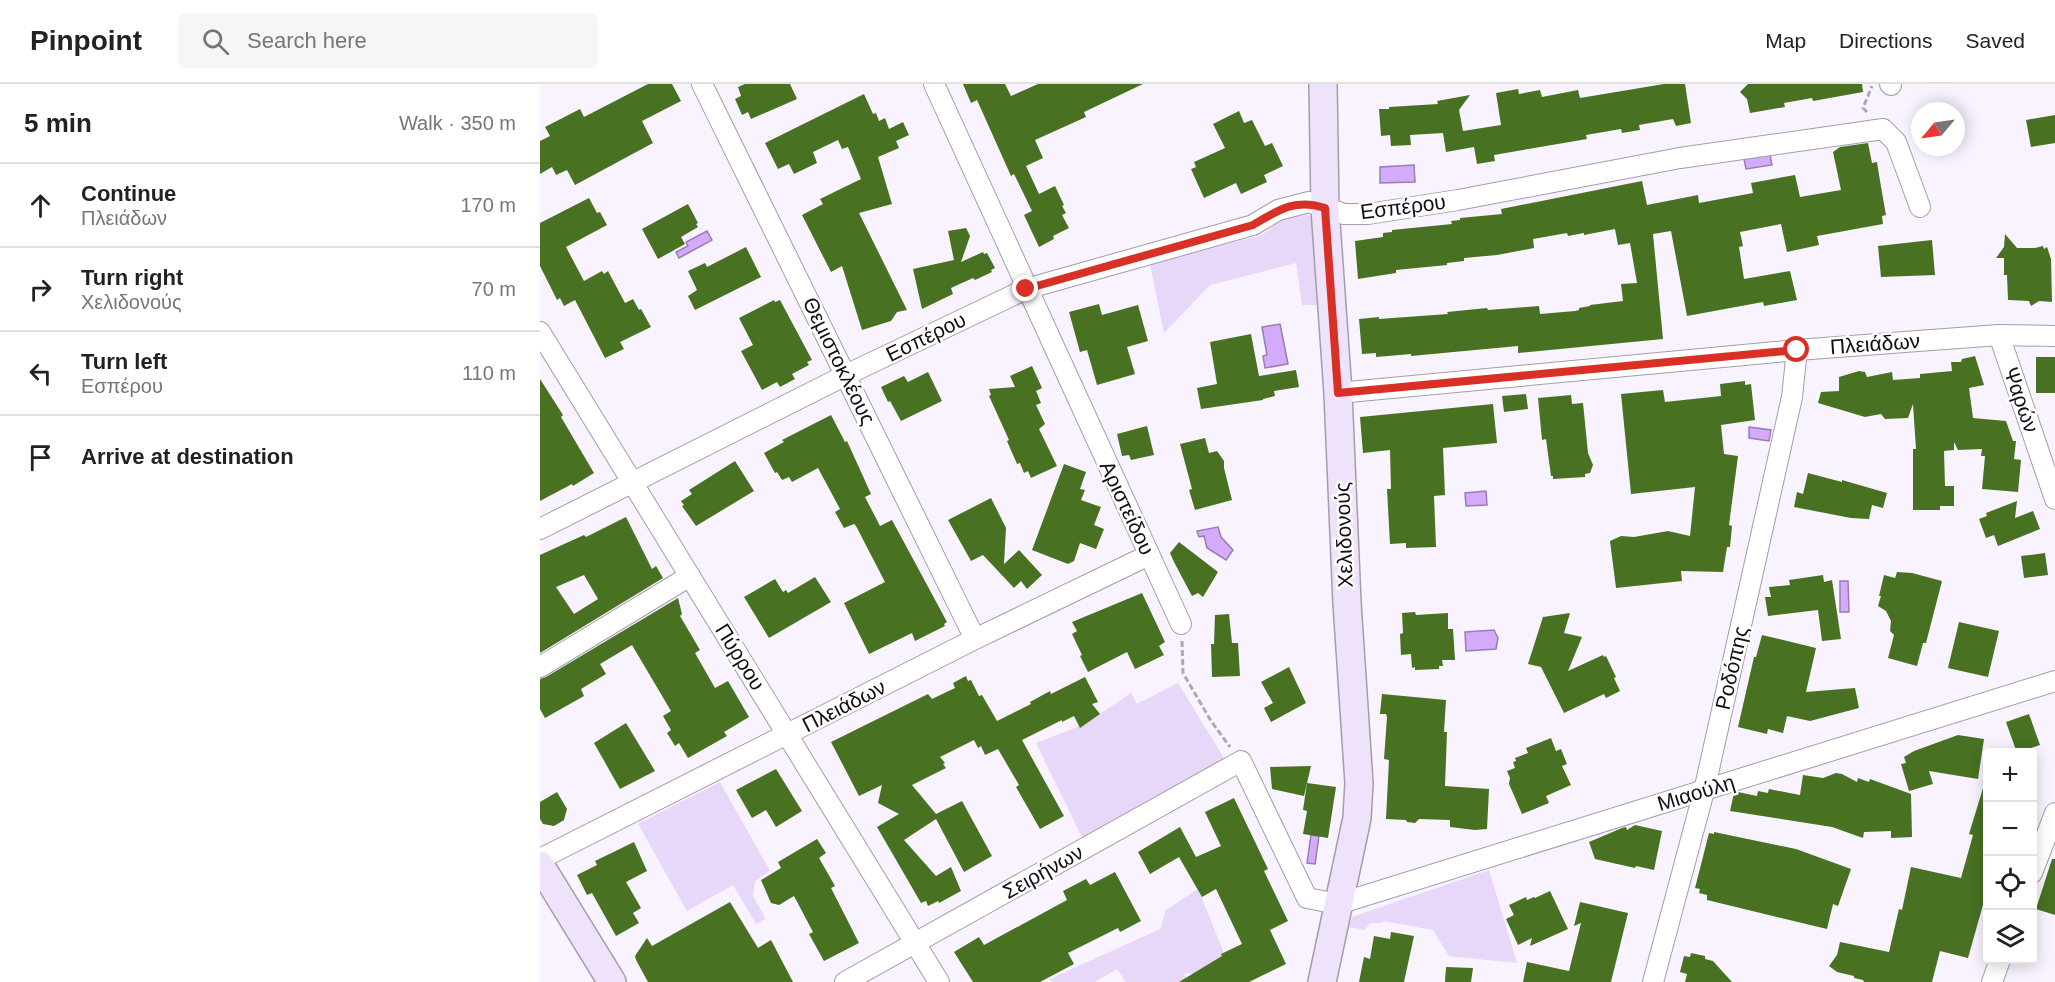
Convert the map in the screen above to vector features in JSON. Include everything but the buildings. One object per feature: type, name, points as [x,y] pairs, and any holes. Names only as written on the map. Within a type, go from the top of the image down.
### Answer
[{"type":"street","name":"Θεμιστοκλέους","points":[[702,84],[975,639]]},
{"type":"street","name":"Αριστείδου","points":[[934,84],[1181,624]]},
{"type":"street","name":"Χελιδονούς","points":[[1322,982],[1357,818],[1359,783],[1347,603],[1338,393],[1325,208],[1323,84]]},
{"type":"street","name":"Εσπέρου","points":[[540,529],[846,375],[1026,289],[1253,225],[1278,210],[1309,202],[1344,214],[1368,214],[1458,200],[1680,158],[1883,129]]},
{"type":"street","points":[[1883,129],[1896,142],[1920,207]]},
{"type":"street","name":"Πύρρου","points":[[540,332],[939,982]]},
{"type":"street","name":"Πλειάδων","points":[[1338,393],[1797,350],[1999,335],[2055,336]]},
{"type":"street","name":"Ψαρών","points":[[1999,335],[2055,499]]},
{"type":"street","name":"Ροδόπης","points":[[1653,982],[1704,791],[1792,397],[1797,350]]},
{"type":"street","name":"Πλειάδων","points":[[540,859],[975,639],[1149,555]]},
{"type":"street","points":[[540,667],[690,576]]},
{"type":"street","name":"Μιαούλη","points":[[1338,904],[2055,681]]},
{"type":"street","points":[[1241,761],[1307,898],[1338,904]]},
{"type":"street","name":"Σειρήνων","points":[[845,982],[1241,761]]},
{"type":"street","points":[[2037,860],[2055,813]]},
{"type":"street","points":[[540,865],[612,982]]},
{"type":"street","points":[[540,901],[590,982]]},
{"type":"street","points":[[1992,982],[1999,964]]},
{"type":"path","points":[[1873,84],[1863,108],[1883,129]]},
{"type":"path","points":[[1181,624],[1184,673],[1211,721],[1241,761]]},
{"type":"shaded area","points":[[1770,155],[1772,165],[1746,169],[1744,159]]},
{"type":"shaded area","points":[[1414,165],[1415,182],[1380,183],[1380,167]]},
{"type":"shaded area","points":[[1303,213],[1314,217],[1320,305],[1302,305],[1296,263],[1210,285],[1164,333],[1150,264],[1262,235],[1285,217]]},
{"type":"shaded area","points":[[707,231],[712,240],[679,258],[676,252],[688,246],[686,242]]},
{"type":"shaded area","points":[[1280,324],[1288,364],[1265,368],[1263,356],[1267,355],[1262,327]]},
{"type":"shaded area","points":[[1749,427],[1771,430],[1769,441],[1749,438]]},
{"type":"shaded area","points":[[1486,491],[1487,505],[1466,506],[1465,493]]},
{"type":"shaded area","points":[[1218,527],[1221,537],[1233,550],[1226,560],[1207,548],[1204,536],[1199,537],[1197,531]]},
{"type":"shaded area","points":[[1840,581],[1848,581],[1849,612],[1840,612]]},
{"type":"shaded area","points":[[1494,630],[1498,638],[1496,649],[1466,651],[1465,632]]},
{"type":"shaded area","points":[[1178,683],[1225,760],[1083,839],[1036,743],[1085,724],[1131,693],[1137,704]]},
{"type":"shaded area","points":[[720,782],[770,871],[755,881],[753,896],[766,919],[756,924],[733,885],[687,911],[638,824]]},
{"type":"shaded area","points":[[1311,835],[1319,836],[1315,864],[1307,863]]},
{"type":"shaded area","points":[[1489,870],[1517,963],[1449,956],[1433,930],[1383,921],[1382,923],[1370,923],[1365,930],[1349,927],[1352,917]]},
{"type":"shaded area","points":[[1198,889],[1224,953],[1208,975],[1184,973],[1188,982],[1126,982],[1117,969],[1095,982],[1052,982],[1050,979],[1160,929],[1166,910]]},
{"type":"route","points":[[1026,289],[1253,225],[1278,210],[1309,202],[1325,208],[1338,393],[1797,350]]}]
